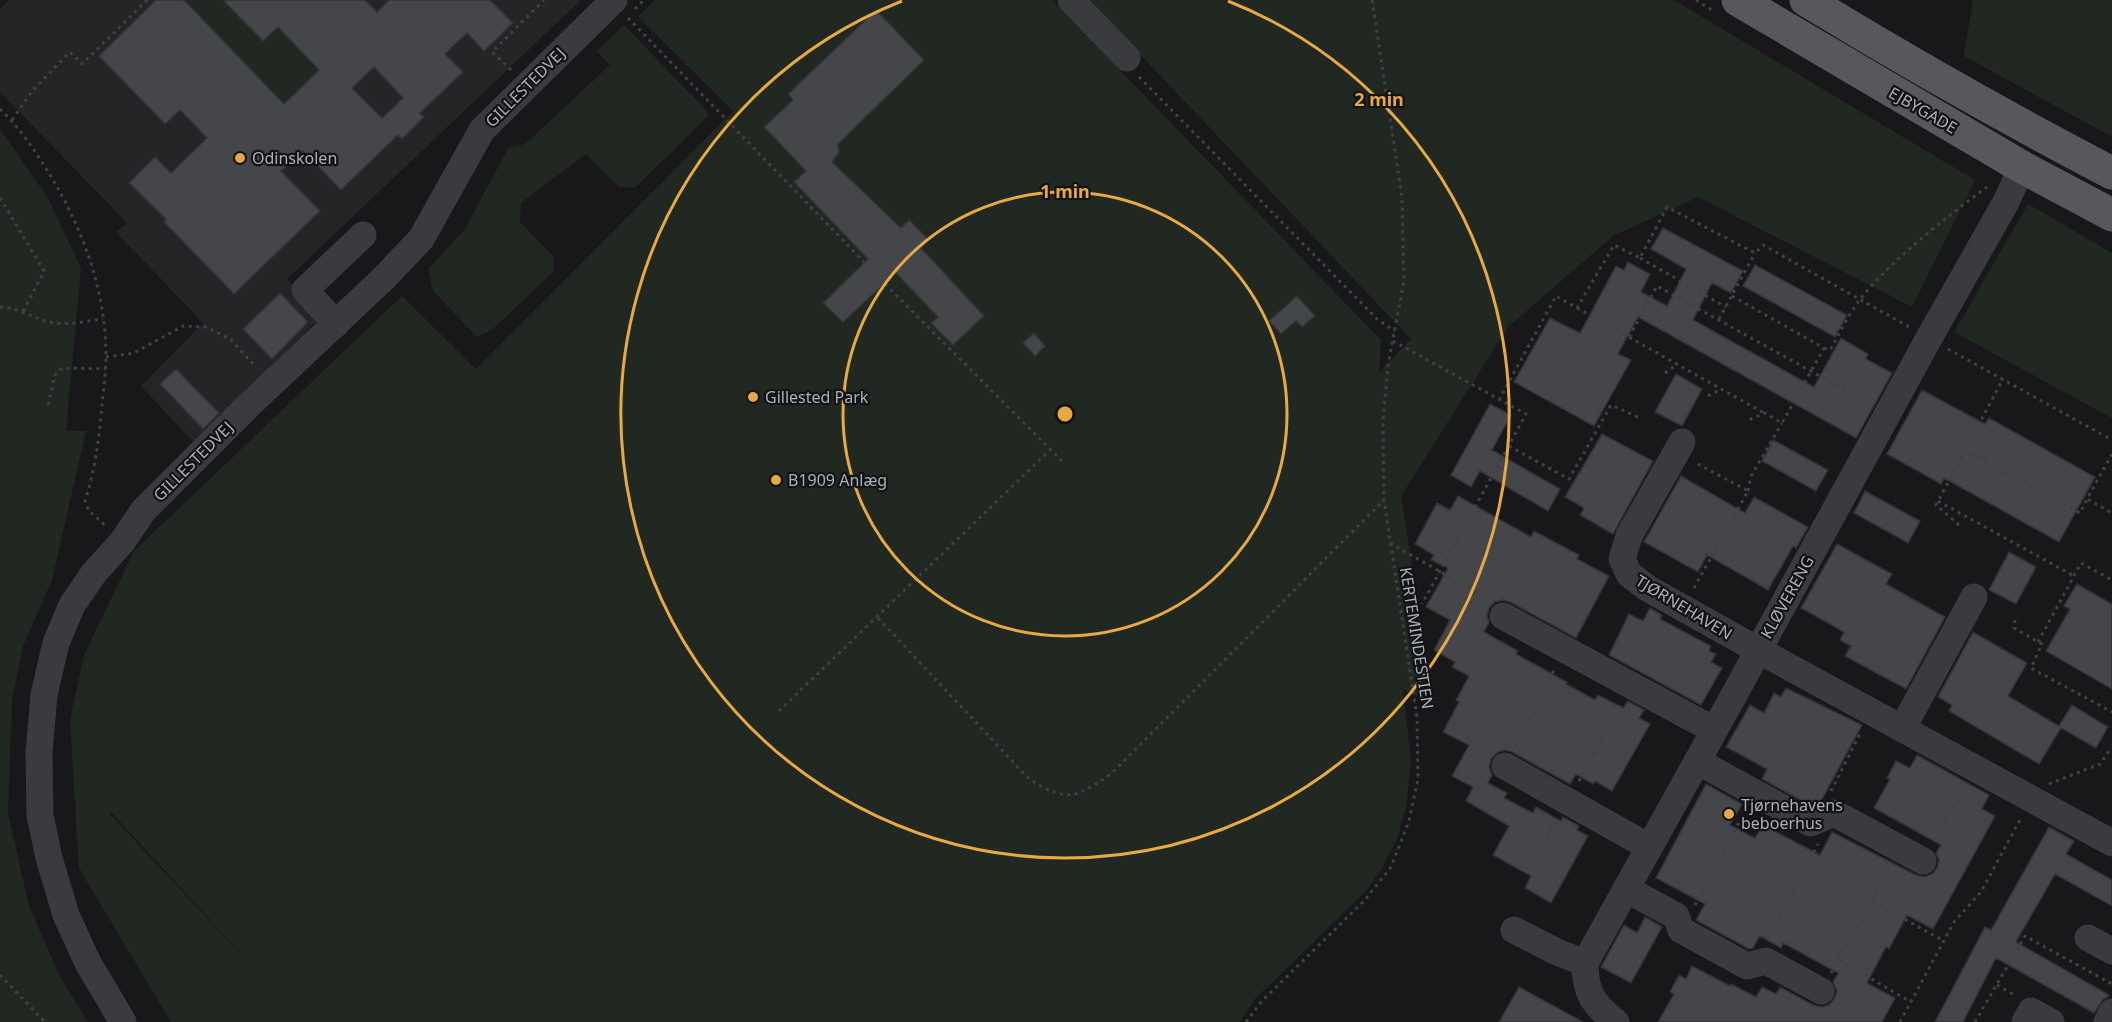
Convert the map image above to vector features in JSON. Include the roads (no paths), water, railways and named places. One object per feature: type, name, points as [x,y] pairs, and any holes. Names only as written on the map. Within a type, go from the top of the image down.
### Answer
[{"type":"main road","name":"EJBYGADE","points":[[1738,0],[2022,167],[2112,215]]},
{"type":"main road","points":[[1806,0],[1890,51],[2112,174]]},
{"type":"main road","points":[[2022,167],[2030,130]]},
{"type":"main road","points":[[2022,167],[2036,158],[2046,157],[2112,190]]},
{"type":"street","points":[[1071,0],[1130,64]]},
{"type":"street","name":"GILLESTEDVEJ","points":[[123,1022],[88,963],[66,915],[40,815],[39,752],[44,695],[56,643],[72,605],[94,573],[122,542],[143,511],[421,239],[482,130],[525,86],[620,9]]},
{"type":"street","name":"KLØVERENG","points":[[1585,963],[2006,202],[2022,167]]},
{"type":"street","points":[[336,324],[305,290],[363,235]]},
{"type":"street","name":"TJØRNEHAVEN","points":[[1679,447],[1629,536],[1622,559],[1629,574],[1647,588],[1682,608],[2112,843]]},
{"type":"street","points":[[1902,729],[1974,597]]},
{"type":"street","points":[[1503,616],[1713,730]]},
{"type":"street","points":[[1697,761],[1810,823],[1825,817],[1912,855]]},
{"type":"street","points":[[1505,766],[1649,847]]},
{"type":"street","points":[[1626,889],[1676,916],[1681,930],[1747,966],[1766,961],[1821,991]]},
{"type":"street","points":[[1514,930],[1557,952],[1585,963],[1585,977],[1590,997],[1604,1013],[1616,1022]]},
{"type":"street","points":[[2088,938],[2112,951]]},
{"type":"street","points":[[2025,1022],[2031,1011],[2051,1022]]},
{"type":"street","points":[[2107,1022],[2112,1012]]},
{"type":"place","name":"Odinskolen","points":[[240,158]]},
{"type":"place","name":"Gillested Park","points":[[753,397]]},
{"type":"place","name":"B1909 Anlæg","points":[[776,480]]},
{"type":"place","name":"Tjørnehavens beboerhus","points":[[1729,814]]}]
